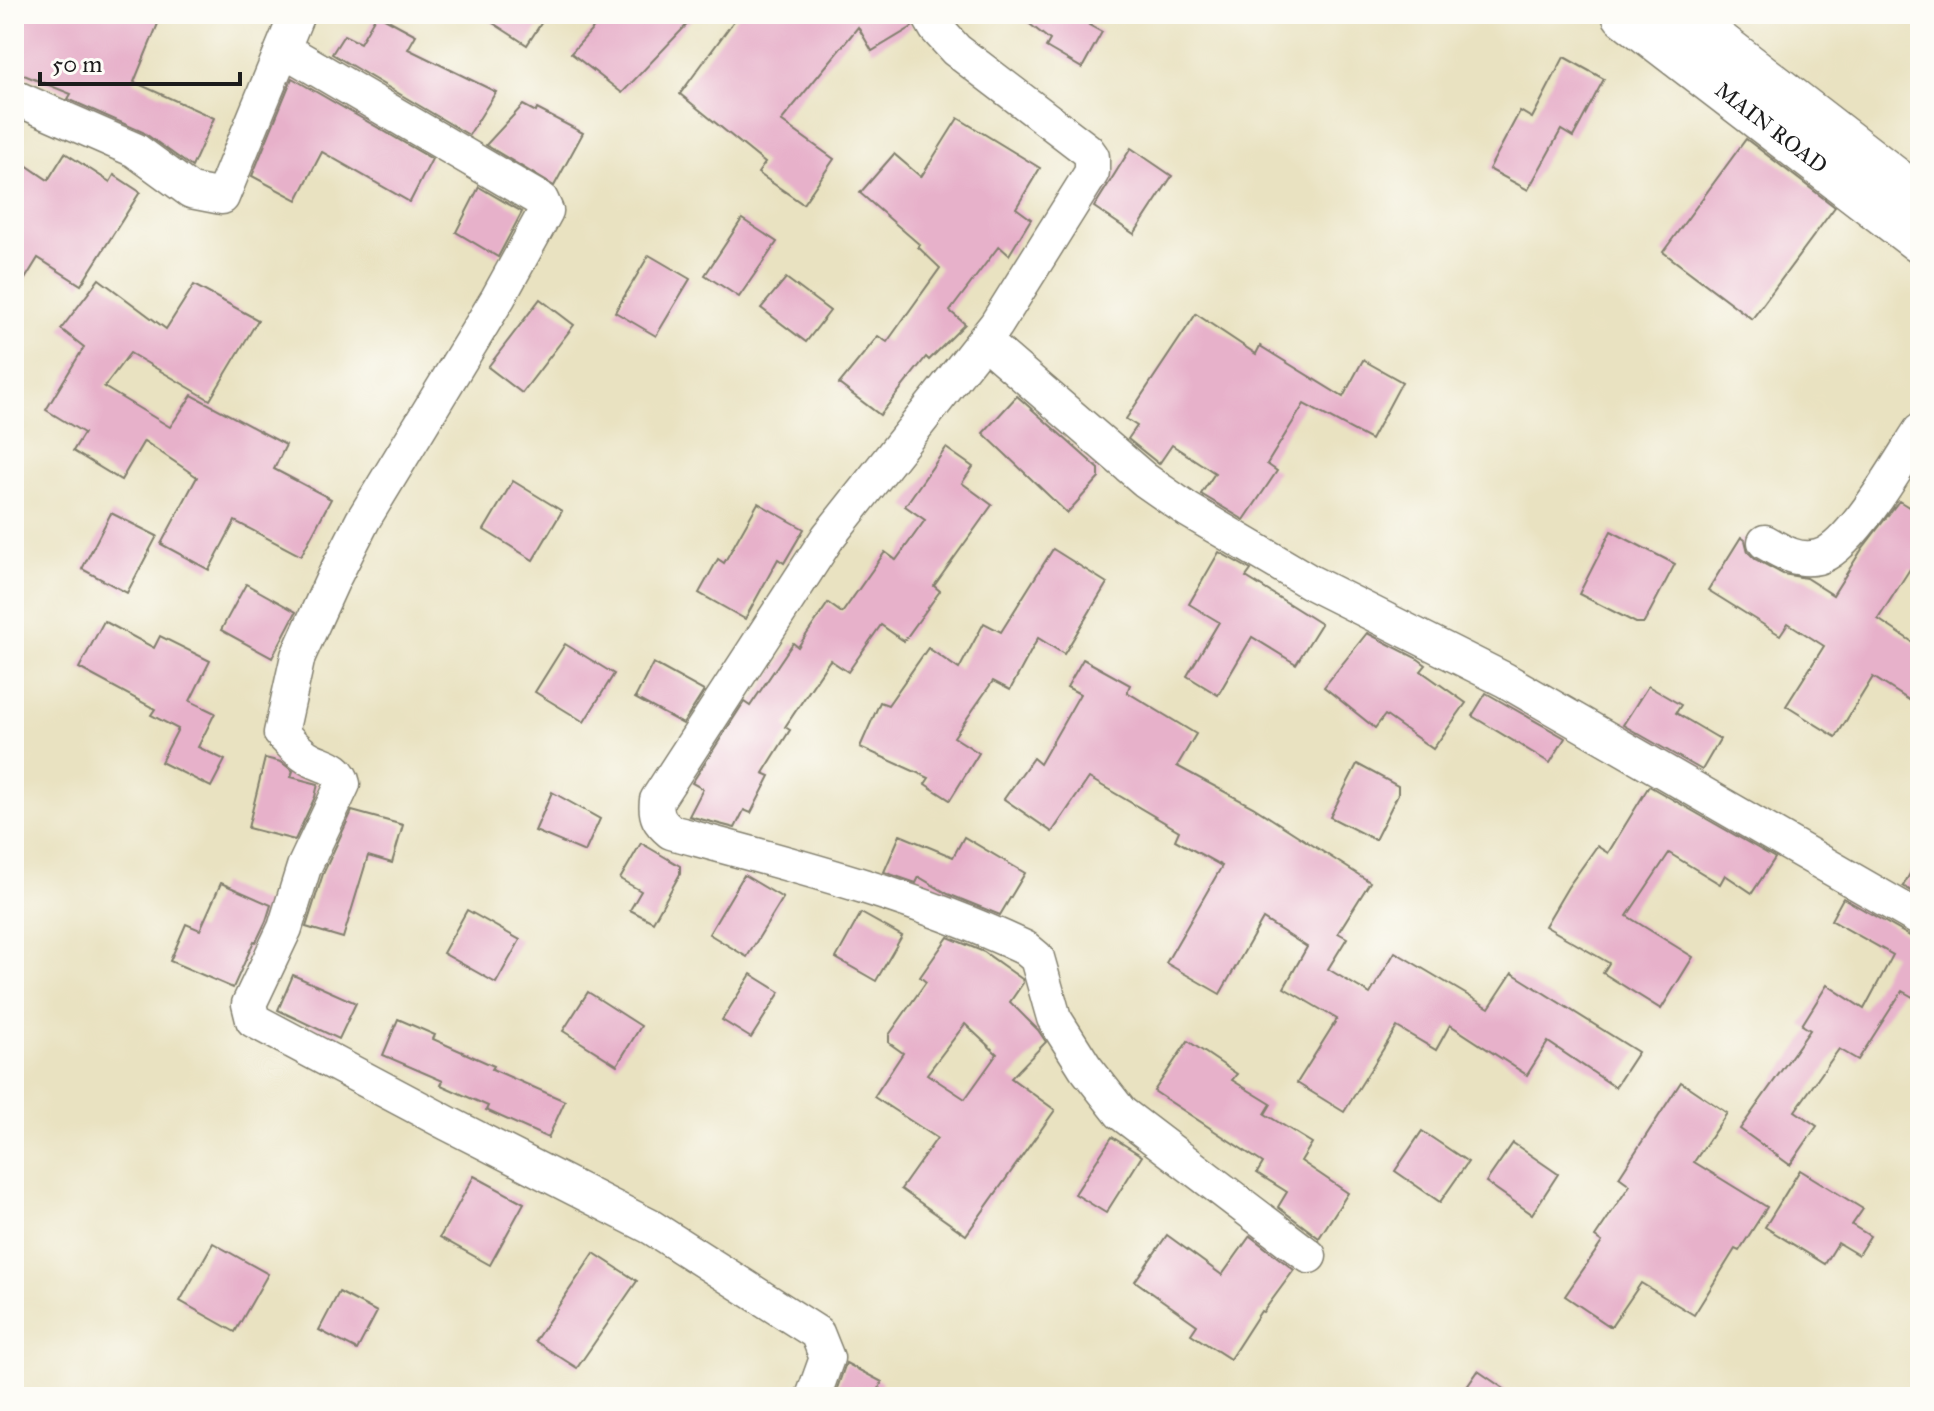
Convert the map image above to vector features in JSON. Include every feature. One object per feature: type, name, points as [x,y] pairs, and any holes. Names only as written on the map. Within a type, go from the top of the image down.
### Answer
[{"type":"main road","name":"MAIN ROAD","points":[[1624,14],[1920,241]]},
{"type":"main road","name":"MAIN ROAD","points":[[1681,14],[1920,199]]},
{"type":"street","points":[[14,97],[135,150],[191,191],[222,197],[297,14]]},
{"type":"street","points":[[928,14],[956,50],[1092,157],[1090,177],[984,341],[828,537],[657,800],[659,823],[671,832],[814,871],[1025,948],[1037,958],[1054,1018],[1085,1067],[1121,1113],[1309,1256]]},
{"type":"street","points":[[283,49],[541,200],[546,211],[506,285],[363,520],[298,656],[281,733],[305,756],[335,770],[341,775],[343,784],[304,867],[285,928],[249,1004],[253,1020],[651,1227],[817,1333],[827,1358],[813,1397]]},
{"type":"street","points":[[984,341],[1145,480],[1188,510],[1310,582],[1505,680],[1920,919]]},
{"type":"street","points":[[1765,542],[1790,557],[1819,557],[1848,539],[1920,431]]},
{"type":"building","points":[[14,14],[162,14],[134,82],[214,118],[192,167],[143,132],[68,99],[71,94],[14,71]]},
{"type":"building","points":[[377,14],[416,35],[408,49],[496,92],[469,135],[332,54],[344,35],[360,43]]},
{"type":"building","points":[[479,14],[547,14],[527,45]]},
{"type":"building","points":[[606,14],[697,14],[622,93],[571,53]]},
{"type":"building","points":[[739,14],[908,14],[912,27],[872,51],[858,27],[781,121],[834,159],[803,204],[758,173],[765,163],[680,94]]},
{"type":"building","points":[[1017,14],[1098,14],[1089,25],[1102,32],[1082,68],[1046,47],[1050,40]]},
{"type":"building","points":[[1564,57],[1604,79],[1573,137],[1561,130],[1528,190],[1489,169],[1520,111],[1532,118]]},
{"type":"building","points":[[292,78],[432,159],[410,202],[322,152],[297,200],[252,176]]},
{"type":"building","points":[[523,105],[583,133],[554,186],[486,145]]},
{"type":"building","points":[[958,118],[1040,168],[1016,208],[1031,219],[1009,255],[999,246],[950,311],[965,324],[929,360],[926,357],[880,415],[839,384],[878,336],[887,342],[940,268],[918,247],[920,245],[860,193],[894,154],[921,177]]},
{"type":"building","points":[[1746,139],[1835,207],[1752,319],[1663,252]]},
{"type":"building","points":[[1131,148],[1172,176],[1134,234],[1094,207]]},
{"type":"building","points":[[65,153],[110,182],[114,175],[140,192],[81,285],[38,258],[14,297],[14,157],[48,180]]},
{"type":"building","points":[[479,187],[522,212],[498,257],[456,232]]},
{"type":"building","points":[[742,219],[777,242],[739,297],[705,275]]},
{"type":"building","points":[[649,255],[690,279],[656,336],[615,312]]},
{"type":"building","points":[[786,278],[830,311],[806,342],[761,308]]},
{"type":"building","points":[[99,279],[166,329],[194,285],[258,320],[210,400],[130,353],[104,387],[170,427],[192,395],[286,445],[274,469],[331,499],[301,556],[235,521],[209,570],[161,544],[197,477],[144,441],[121,480],[73,451],[84,433],[46,410],[84,347],[61,329]]},
{"type":"building","points":[[540,299],[574,325],[522,393],[488,367]]},
{"type":"building","points":[[1196,314],[1256,354],[1260,346],[1343,397],[1363,360],[1402,382],[1371,440],[1304,404],[1267,464],[1277,471],[1244,520],[1201,494],[1215,473],[1172,445],[1159,464],[1128,439],[1137,426],[1126,419]]},
{"type":"building","points":[[1017,396],[1099,469],[1099,478],[1067,513],[983,433]]},
{"type":"building","points":[[946,448],[973,467],[962,483],[992,505],[934,586],[940,591],[904,641],[881,625],[848,672],[830,660],[785,727],[790,730],[763,773],[770,776],[751,813],[744,810],[735,828],[689,816],[703,789],[692,783],[744,702],[750,706],[793,643],[798,647],[828,603],[842,613],[885,552],[896,560],[925,520],[905,506]]},
{"type":"building","points":[[513,481],[562,511],[533,560],[484,530]]},
{"type":"building","points":[[1899,501],[1920,514],[1920,575],[1910,569],[1878,619],[1920,647],[1920,707],[1873,677],[1836,737],[1786,706],[1824,646],[1788,623],[1780,635],[1708,590],[1741,537],[1755,559],[1783,574],[1806,578],[1833,595],[1862,549]]},
{"type":"building","points":[[758,503],[804,529],[784,563],[778,559],[745,619],[699,593],[718,559],[724,563]]},
{"type":"building","points":[[111,513],[157,536],[127,593],[82,569]]},
{"type":"building","points":[[1611,531],[1675,564],[1644,623],[1636,623],[1579,594]]},
{"type":"building","points":[[1053,549],[1107,583],[1064,654],[1038,638],[1010,690],[993,681],[954,737],[979,753],[950,800],[925,784],[929,778],[860,747],[880,702],[888,705],[928,648],[959,669],[984,623],[1001,632]]},
{"type":"building","points":[[1219,552],[1251,570],[1246,577],[1321,624],[1296,664],[1252,637],[1218,695],[1187,676],[1219,622],[1189,604]]},
{"type":"building","points":[[246,584],[296,612],[272,658],[221,630]]},
{"type":"building","points":[[104,621],[154,648],[160,636],[210,661],[190,701],[215,713],[198,747],[225,760],[211,787],[161,762],[178,729],[151,715],[155,709],[79,668]]},
{"type":"building","points":[[1367,633],[1418,659],[1426,665],[1421,671],[1466,703],[1433,749],[1385,715],[1375,728],[1324,687]]},
{"type":"building","points":[[565,644],[614,674],[584,722],[535,692]]},
{"type":"building","points":[[1083,659],[1130,685],[1127,692],[1196,734],[1177,766],[1253,807],[1370,882],[1338,933],[1347,938],[1328,969],[1370,994],[1395,952],[1489,1008],[1512,973],[1638,1052],[1615,1087],[1548,1042],[1527,1075],[1450,1025],[1436,1050],[1397,1027],[1344,1112],[1297,1083],[1337,1019],[1284,988],[1307,947],[1263,919],[1220,994],[1166,963],[1222,866],[1175,840],[1179,831],[1089,778],[1052,832],[1004,799],[1033,758],[1040,764],[1080,694],[1067,687]]},
{"type":"building","points":[[653,663],[704,691],[683,724],[635,698]]},
{"type":"building","points":[[1648,686],[1681,705],[1676,713],[1720,739],[1702,770],[1623,725]]},
{"type":"building","points":[[1486,693],[1565,738],[1550,763],[1472,716]]},
{"type":"building","points":[[265,758],[281,762],[293,771],[291,777],[318,784],[295,840],[248,828]]},
{"type":"building","points":[[1357,764],[1398,786],[1398,794],[1375,840],[1330,817]]},
{"type":"building","points":[[1649,786],[1775,858],[1752,893],[1725,875],[1720,884],[1669,853],[1627,916],[1693,957],[1661,1009],[1603,973],[1609,963],[1545,926],[1597,846],[1608,853]]},
{"type":"building","points":[[552,792],[600,819],[585,852],[535,831]]},
{"type":"building","points":[[352,811],[403,825],[392,863],[368,856],[343,938],[306,927],[323,874]]},
{"type":"building","points":[[900,835],[953,857],[964,837],[1025,873],[1000,915],[948,894],[919,877],[916,883],[884,872]]},
{"type":"building","points":[[641,843],[680,866],[680,874],[653,922],[630,910],[641,891],[620,879]]},
{"type":"building","points":[[1920,856],[1920,896],[1903,886]]},
{"type":"building","points":[[744,875],[783,898],[747,957],[709,934]]},
{"type":"building","points":[[221,883],[271,905],[233,988],[170,961],[186,924],[200,930]]},
{"type":"building","points":[[1843,898],[1920,939],[1920,1001],[1902,991],[1858,1060],[1839,1049],[1795,1111],[1817,1126],[1790,1165],[1740,1129],[1810,1030],[1802,1025],[1827,985],[1864,1009],[1893,955],[1831,920]]},
{"type":"building","points":[[467,910],[520,940],[496,983],[443,953]]},
{"type":"building","points":[[861,913],[902,936],[876,981],[836,958]]},
{"type":"building","points":[[948,937],[984,952],[1022,979],[1023,983],[1010,1002],[1046,1042],[1011,1078],[1055,1110],[966,1235],[901,1189],[937,1138],[874,1097],[903,1053],[889,1043],[889,1035],[926,982],[920,977]],"holes":[[[965,1024],[997,1054],[965,1099],[927,1074]]]},
{"type":"building","points":[[751,974],[780,992],[751,1038],[722,1020]]},
{"type":"building","points":[[293,975],[356,1003],[339,1039],[278,1010]]},
{"type":"building","points":[[588,992],[641,1026],[617,1065],[563,1031]]},
{"type":"building","points":[[398,1019],[435,1035],[433,1039],[494,1066],[492,1069],[565,1101],[548,1138],[486,1110],[488,1106],[441,1085],[443,1081],[383,1055]]},
{"type":"building","points":[[1188,1041],[1237,1074],[1232,1080],[1271,1104],[1265,1114],[1312,1143],[1301,1161],[1348,1193],[1319,1238],[1278,1207],[1287,1192],[1257,1173],[1263,1163],[1154,1091]]},
{"type":"building","points":[[1681,1082],[1727,1113],[1694,1162],[1767,1207],[1739,1251],[1735,1249],[1694,1315],[1641,1283],[1611,1327],[1565,1296],[1602,1242],[1595,1237],[1630,1185],[1619,1177]]},
{"type":"building","points":[[1422,1131],[1468,1162],[1440,1202],[1395,1171]]},
{"type":"building","points":[[1112,1137],[1142,1156],[1106,1213],[1075,1194]]},
{"type":"building","points":[[1513,1143],[1558,1174],[1532,1214],[1486,1182]]},
{"type":"building","points":[[1800,1170],[1863,1209],[1852,1225],[1870,1236],[1858,1255],[1838,1243],[1825,1264],[1765,1227]]},
{"type":"building","points":[[474,1176],[524,1203],[490,1265],[440,1237]]},
{"type":"building","points":[[1167,1235],[1222,1275],[1250,1236],[1294,1270],[1261,1311],[1230,1359],[1191,1334],[1197,1325],[1135,1281]]},
{"type":"building","points":[[213,1243],[268,1274],[235,1332],[180,1301]]},
{"type":"building","points":[[594,1253],[637,1281],[577,1368],[535,1341]]},
{"type":"building","points":[[339,1292],[377,1312],[357,1350],[319,1330]]},
{"type":"building","points":[[846,1363],[882,1382],[875,1397],[834,1397]]},
{"type":"building","points":[[1478,1371],[1516,1397],[1460,1397]]}]
